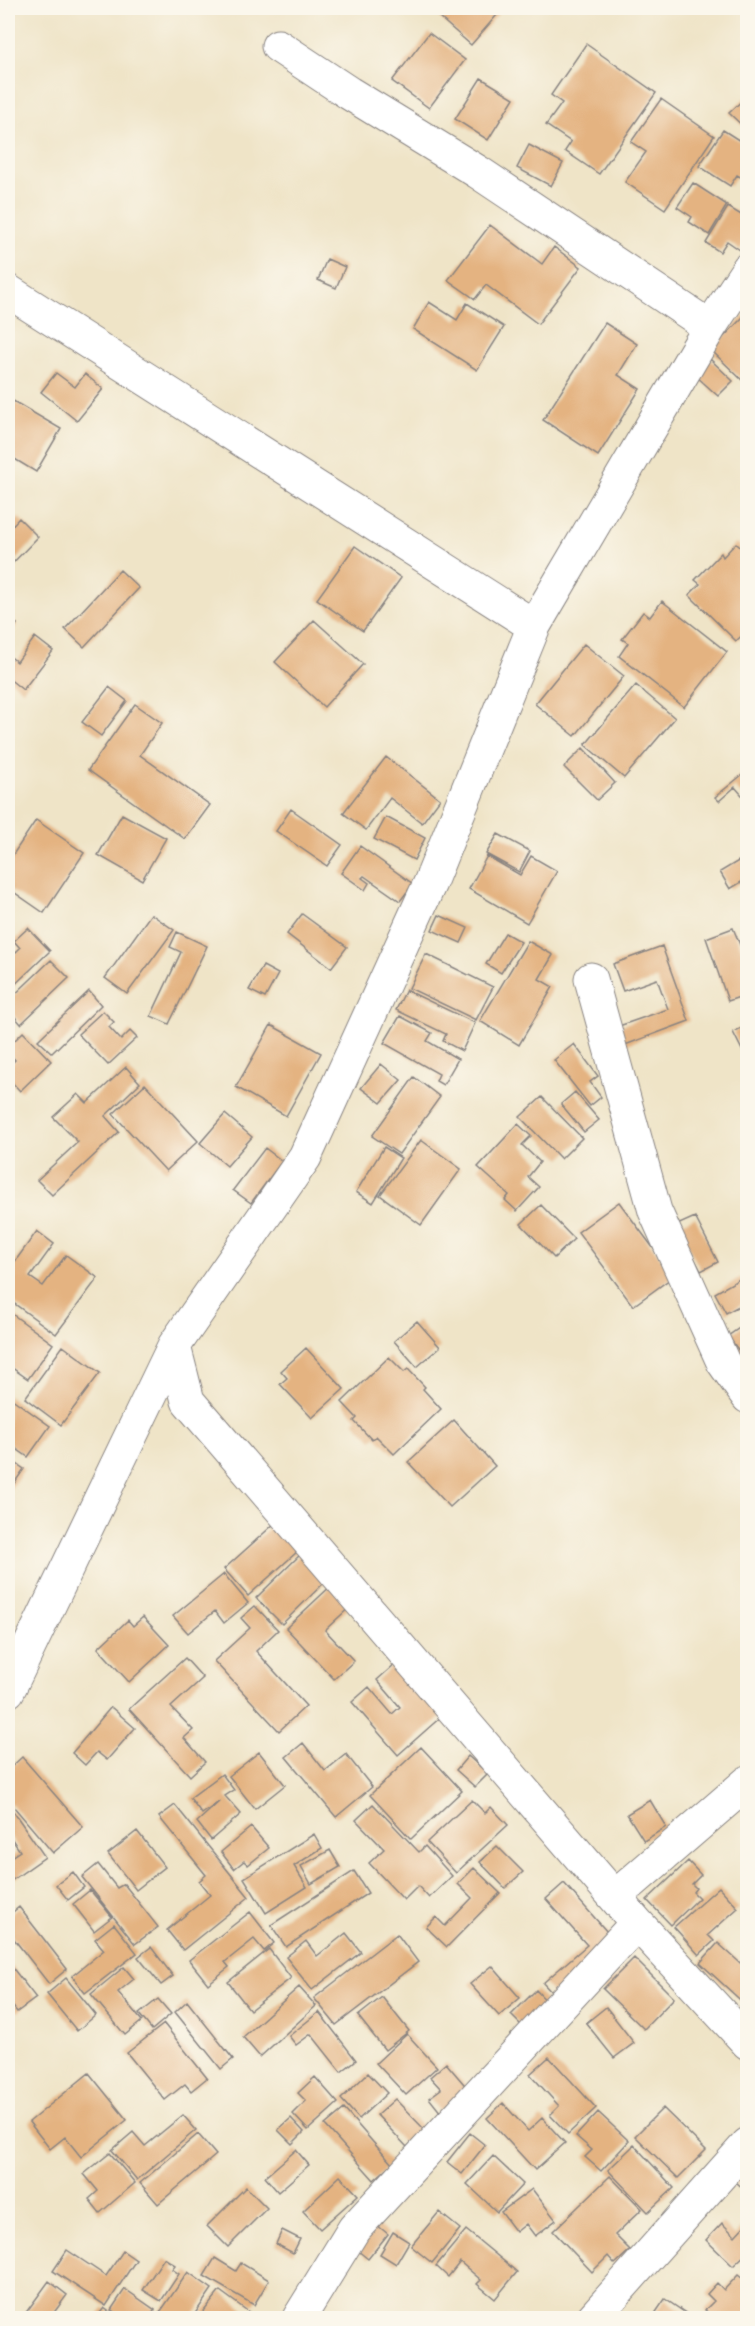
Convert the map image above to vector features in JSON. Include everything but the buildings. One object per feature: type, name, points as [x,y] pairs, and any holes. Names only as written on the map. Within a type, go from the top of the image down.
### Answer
[{"type":"street","points":[[278,46],[349,93],[478,172],[710,327]]},
{"type":"street","points":[[8,1691],[174,1346],[304,1157],[430,883],[534,626],[710,327],[747,269]]},
{"type":"street","points":[[8,291],[534,626]]},
{"type":"street","points":[[591,979],[655,1211],[723,1362],[747,1397]]},
{"type":"street","points":[[174,1346],[188,1401],[637,1923],[747,2043]]},
{"type":"street","points":[[616,1896],[747,1782]]},
{"type":"street","points":[[299,2319],[354,2229],[637,1923]]},
{"type":"street","points":[[593,2319],[747,2144]]}]
